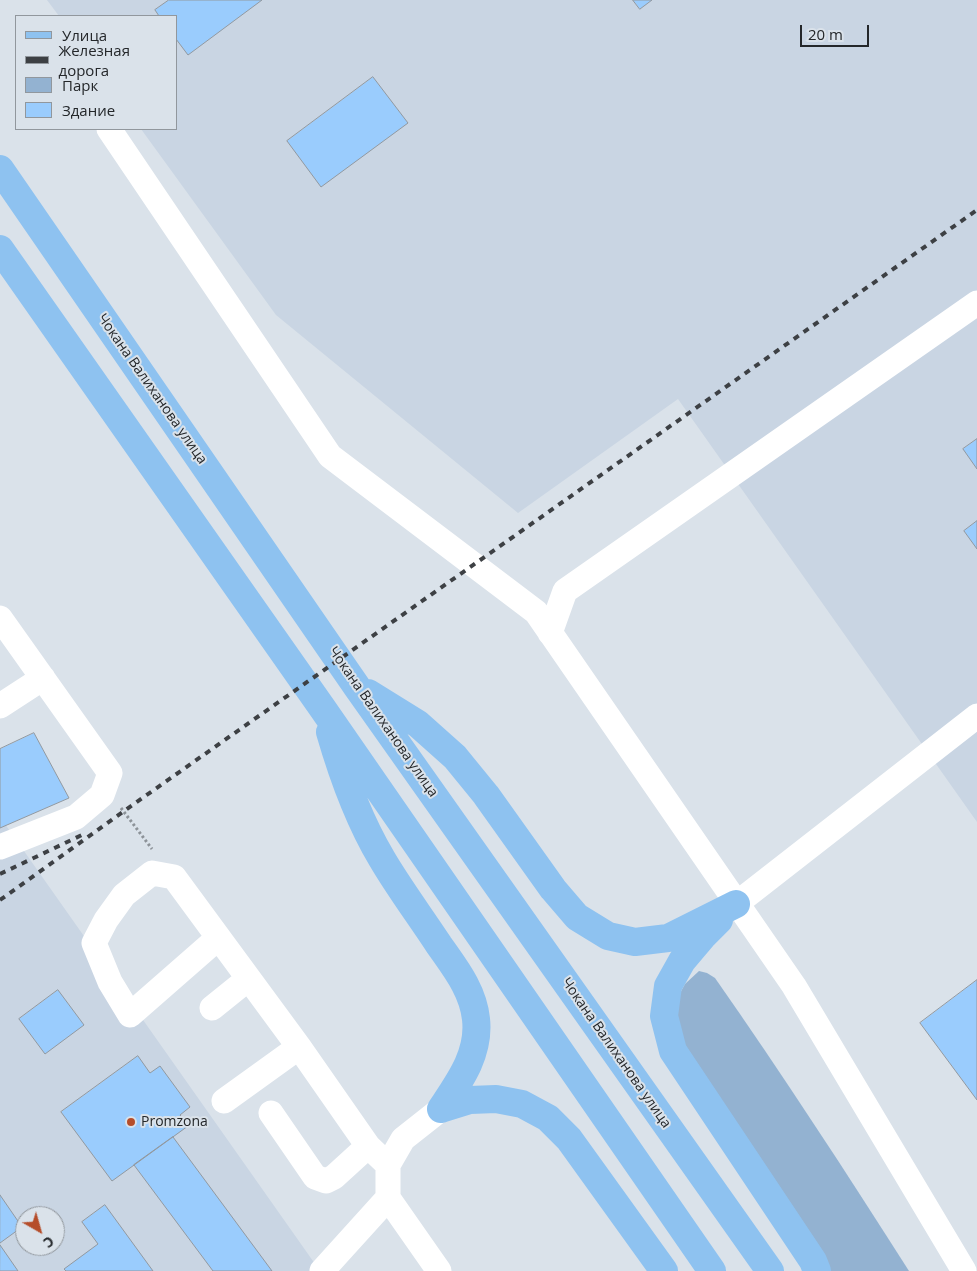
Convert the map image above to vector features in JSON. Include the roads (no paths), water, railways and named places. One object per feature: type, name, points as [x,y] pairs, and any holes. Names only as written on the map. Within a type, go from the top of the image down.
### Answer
[{"type":"main road","name":"Чокана Валиханова улица","points":[[0,169],[358,687],[770,1271]]},
{"type":"main road","points":[[0,249],[323,710],[712,1271]]},
{"type":"main road","points":[[358,687],[418,724],[455,757],[486,795],[553,889],[577,917],[608,936],[635,942],[668,938],[736,904]]},
{"type":"main road","points":[[323,710],[341,771],[359,817],[382,860],[461,977],[472,1000],[476,1020],[476,1040],[470,1062],[441,1109]]},
{"type":"main road","points":[[736,904],[704,935],[682,961],[668,986],[664,1016],[673,1051],[817,1271]]},
{"type":"main road","points":[[441,1109],[470,1100],[496,1099],[522,1104],[548,1118],[569,1139],[664,1271]]},
{"type":"street","points":[[109,130],[330,456],[536,612],[794,986],[964,1271]]},
{"type":"street","points":[[550,633],[566,591],[977,303]]},
{"type":"street","points":[[0,618],[43,678],[107,780],[102,794],[76,817],[0,847]]},
{"type":"street","points":[[0,706],[43,678]]},
{"type":"street","points":[[736,904],[977,716]]},
{"type":"street","points":[[218,938],[130,1015],[110,982],[94,943],[106,920],[124,895],[152,873],[174,877],[300,1047],[368,1146],[388,1165]]},
{"type":"street","points":[[212,1008],[248,979]]},
{"type":"street","points":[[224,1101],[300,1047]]},
{"type":"street","points":[[439,1271],[388,1198],[388,1165],[403,1139],[441,1109]]},
{"type":"street","points":[[270,1113],[315,1177],[326,1181],[334,1177],[368,1146]]},
{"type":"street","points":[[322,1271],[388,1198]]},
{"type":"railway","points":[[0,900],[977,210]]},
{"type":"railway","points":[[0,874],[84,834]]},
{"type":"place","name":"Promzona","points":[[131,1122]]}]
